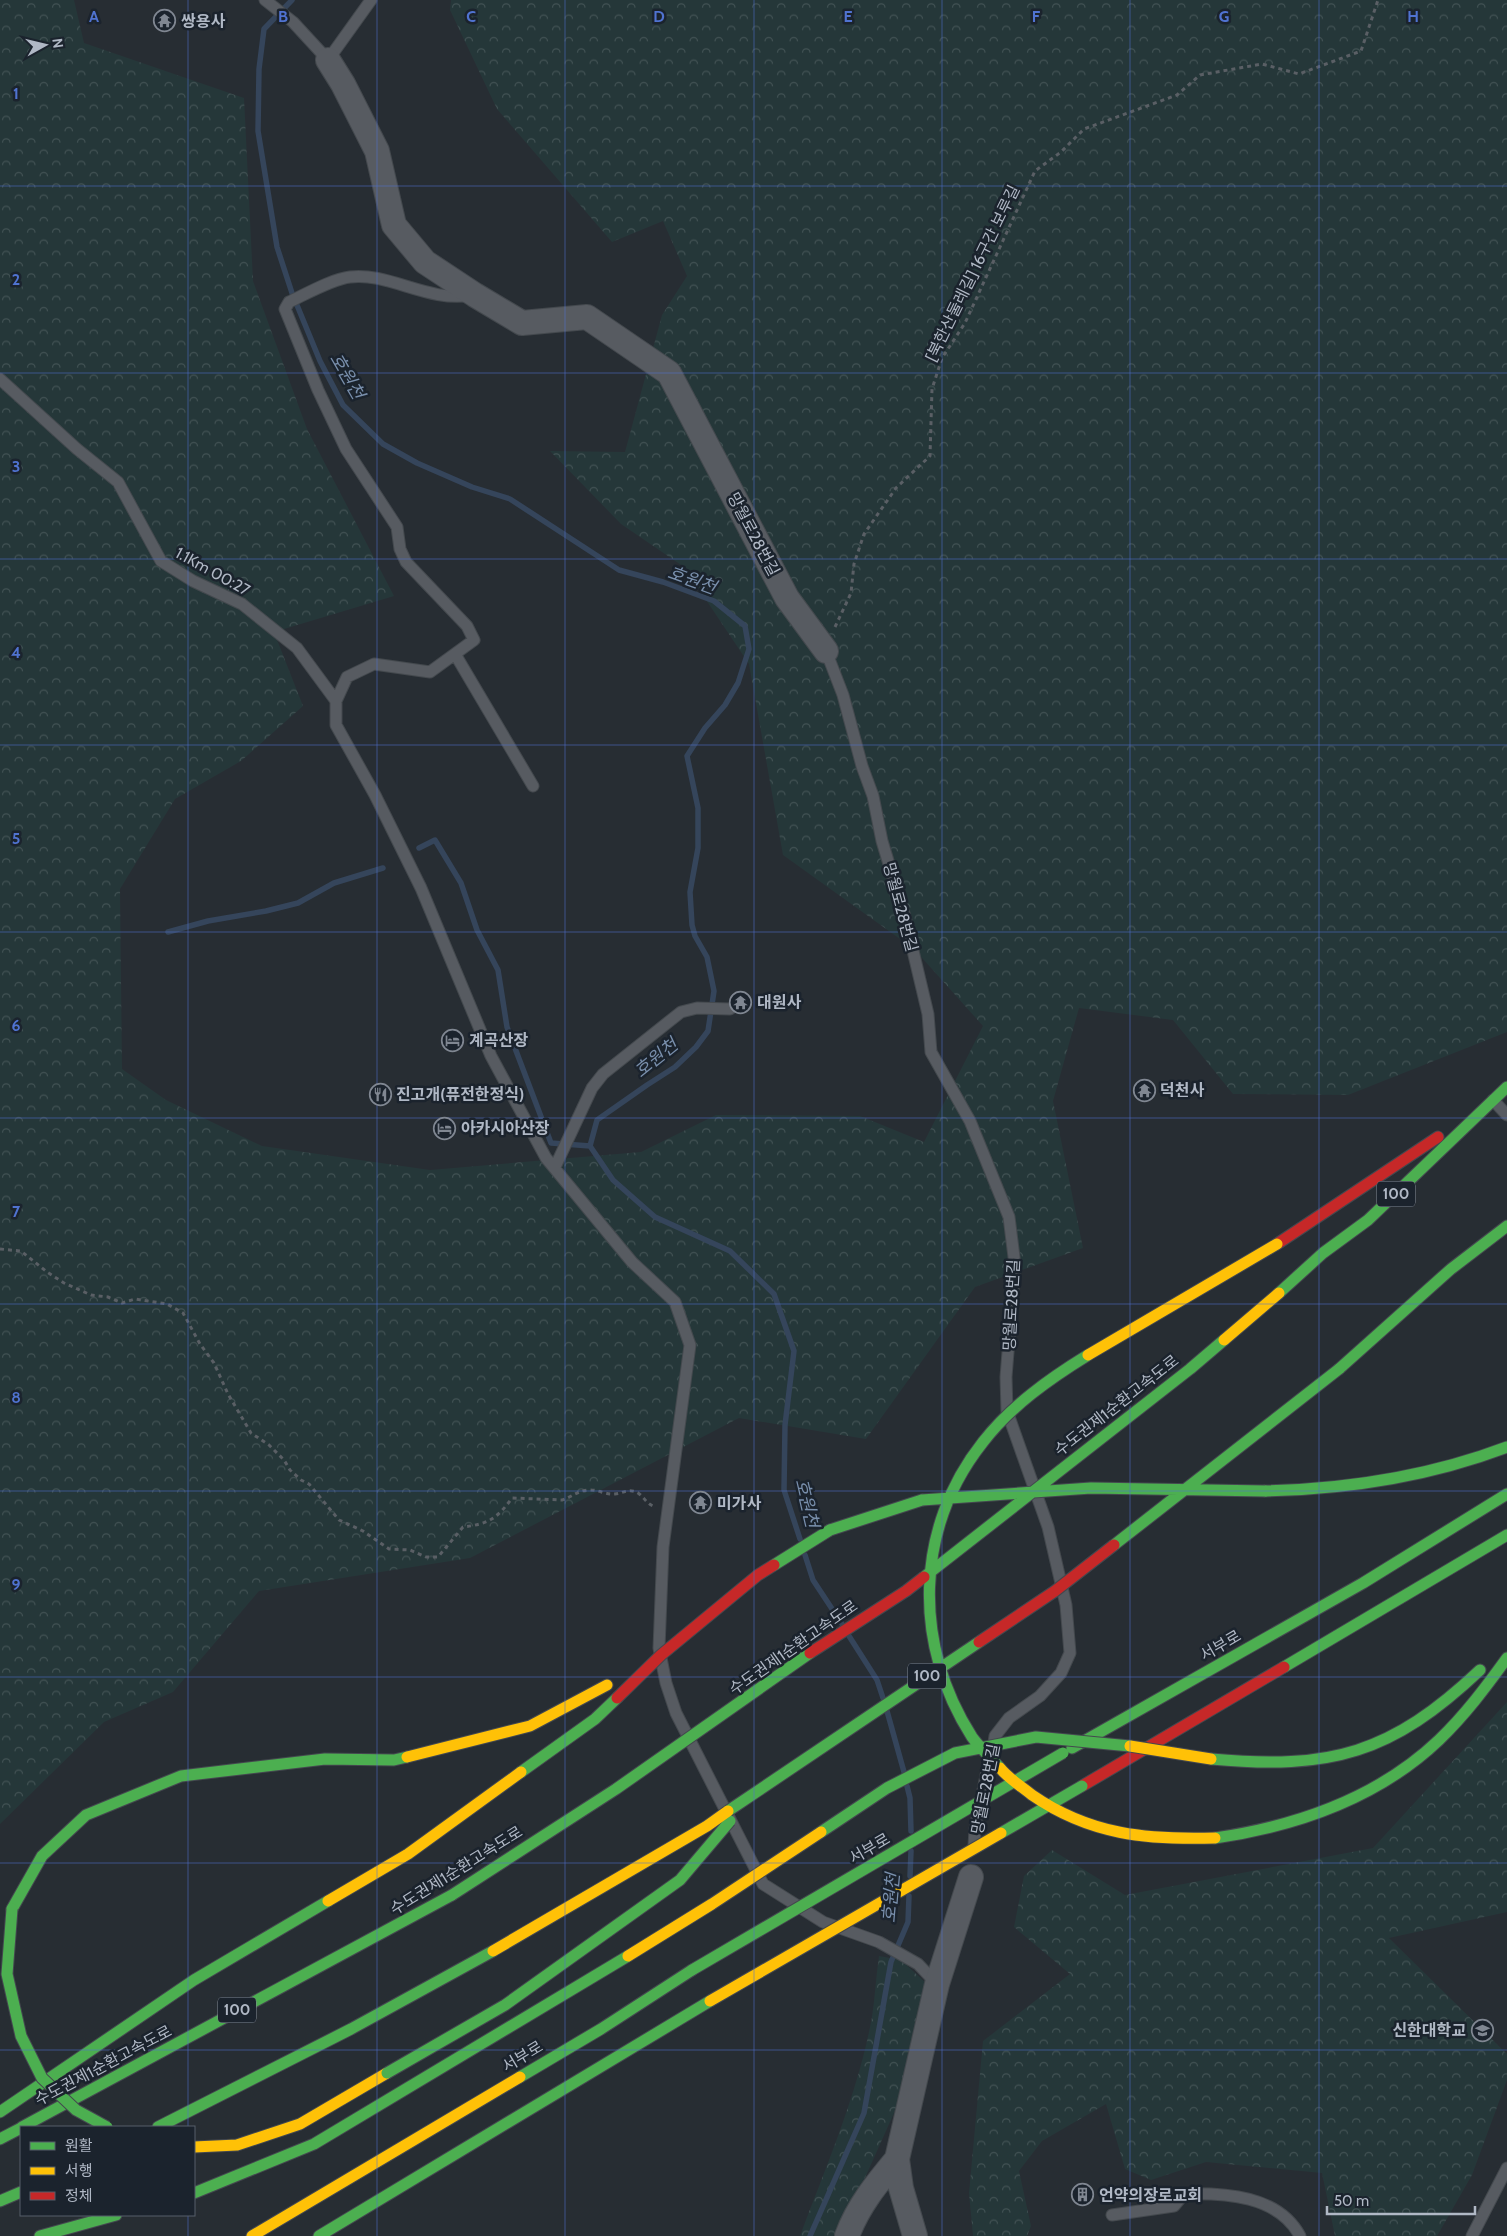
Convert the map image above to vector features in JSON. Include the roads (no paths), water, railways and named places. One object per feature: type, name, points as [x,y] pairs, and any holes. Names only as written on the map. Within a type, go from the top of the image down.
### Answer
[{"type":"highway","name":"수도권제1순환고속도로","points":[[24,2126],[452,1895],[616,1789],[809,1654],[906,1590],[1190,1369],[1322,1253],[1368,1220],[1507,1087]]},
{"type":"highway","points":[[1493,1100],[1277,1244],[1071,1364],[1012,1410],[980,1444],[958,1478],[940,1520],[931,1555],[929,1605],[938,1664],[953,1707],[968,1734],[988,1759],[1012,1782],[1041,1802],[1093,1826],[1117,1833],[1159,1839],[1215,1838],[1258,1832],[1296,1822],[1352,1800],[1384,1783],[1414,1762],[1449,1730],[1476,1700],[1507,1658]]},
{"type":"highway","name":"100","points":[[160,2126],[351,2029],[493,1950],[707,1826],[755,1791],[1055,1591],[1339,1369],[1451,1269],[1507,1226]]},
{"type":"highway","points":[[0,2112],[194,1980],[408,1854],[595,1719],[661,1656],[758,1575],[830,1530],[922,1500],[1091,1488],[1264,1491],[1326,1489],[1369,1484],[1444,1468],[1480,1458],[1507,1447]]},
{"type":"highway","name":"서부로","points":[[252,2236],[601,2028],[692,1970],[1063,1753],[1363,1583],[1507,1494]]},
{"type":"highway","points":[[319,2236],[710,2001],[1082,1786],[1507,1535]]},
{"type":"highway","points":[[105,2126],[76,2110],[42,2078],[21,2036],[7,1974],[12,1909],[42,1856],[86,1815],[181,1776],[325,1759],[394,1760],[530,1726],[661,1656]]},
{"type":"highway","points":[[195,2193],[314,2144],[712,1904],[887,1788],[955,1753],[1036,1737],[1134,1746],[1211,1759],[1249,1762],[1302,1761],[1338,1756],[1371,1747],[1412,1728],[1463,1688],[1491,1658]]},
{"type":"highway","points":[[195,2147],[237,2145],[300,2124],[505,2005],[680,1880],[755,1791]]},
{"type":"highway","name":"수도권제1순환고속도로","points":[[0,2138],[20,2128]]},
{"type":"highway","points":[[0,2201],[20,2192]]},
{"type":"highway","points":[[40,2236],[112,2216]]},
{"type":"street","points":[[328,60],[343,84],[377,151],[394,225],[425,262],[475,295]]},
{"type":"street","name":"망월로28번길","points":[[475,295],[522,322],[588,317],[669,373],[787,598],[826,650]]},
{"type":"street","name":"망월로28번길","points":[[915,2236],[901,2188],[897,2159],[938,1984],[972,1877]]},
{"type":"street","points":[[847,2236],[853,2221],[868,2196],[897,2159]]},
{"type":"lane","points":[[269,3],[293,22],[328,60],[371,0]]},
{"type":"lane","points":[[475,295],[457,298],[416,290],[369,276],[349,277],[289,302],[285,309],[318,390],[346,449],[397,526],[400,549],[406,562],[467,626],[474,640],[430,672],[374,664],[347,677],[336,701],[336,726],[375,794],[421,888],[491,1056],[546,1158],[632,1262],[674,1302],[690,1345],[663,1547],[659,1648],[666,1683],[676,1713],[763,1884],[823,1922],[879,1942],[918,1964],[938,1984]]},
{"type":"lane","name":"1.1Km 00:27","points":[[0,379],[77,449],[118,482],[161,561],[193,581],[242,604],[297,648],[336,701]]},
{"type":"lane","name":"망월로28번길","points":[[826,650],[843,695],[862,766],[873,796],[882,841],[905,918],[928,1014],[931,1052],[970,1121],[1009,1217],[1015,1265],[1006,1377],[1007,1411],[1048,1527],[1066,1605],[1070,1635],[1070,1653],[1061,1672],[1040,1696],[1009,1718],[995,1736],[975,1829],[972,1877]]},
{"type":"lane","points":[[454,654],[533,786]]},
{"type":"lane","points":[[555,1167],[592,1088],[603,1074],[681,1012],[697,1008],[730,1009]]},
{"type":"lane","points":[[1493,1100],[1507,1115]]},
{"type":"lane","points":[[1472,2236],[1507,2168]]},
{"type":"lane","points":[[1112,2215],[1174,2206],[1184,2194],[1217,2193],[1262,2203],[1293,2223],[1300,2236]]},
{"type":"waterway","name":"호원천","points":[[292,0],[264,29],[259,69],[258,131],[277,247],[292,293],[320,361],[343,405],[383,444],[417,463],[472,487],[510,499],[619,570],[663,582],[714,601],[745,626],[749,649],[738,683],[725,705],[705,728],[687,756],[698,808],[698,848],[690,892],[692,925],[695,936],[707,957],[714,991],[708,1031],[696,1047],[675,1067],[597,1120],[590,1146],[613,1180],[655,1217],[730,1251],[774,1294],[794,1351],[785,1425],[784,1490],[800,1539]]},
{"type":"waterway","points":[[419,848],[435,840],[461,883],[477,930],[498,970],[507,1027],[551,1143],[590,1146]]},
{"type":"waterway","points":[[168,932],[208,921],[266,911],[298,903],[334,883],[383,868]]},
{"type":"waterway","name":"호원천","points":[[805,1555],[813,1580],[842,1624]]},
{"type":"waterway","name":"호원천","points":[[849,1636],[877,1680],[883,1698]]},
{"type":"waterway","name":"호원천","points":[[887,1711],[904,1772]]},
{"type":"waterway","name":"호원천","points":[[907,1786],[910,1798],[911,1831]]},
{"type":"waterway","name":"호원천","points":[[910,1876],[911,1851]]},
{"type":"waterway","name":"호원천","points":[[810,2236],[864,2113],[891,1962],[908,1922],[909,1896]]},
{"type":"place","name":"쌍용사","points":[[165,21]]},
{"type":"place","name":"대원사","points":[[741,1002]]},
{"type":"place","name":"계곡산장","points":[[453,1040]]},
{"type":"place","name":"덕천사","points":[[1144,1090]]},
{"type":"place","name":"진고개(퓨전한정식)","points":[[380,1094]]},
{"type":"place","name":"아카시아산장","points":[[445,1128]]},
{"type":"place","name":"미가사","points":[[701,1503]]},
{"type":"place","name":"신한대학교","points":[[1482,2030]]},
{"type":"place","name":"언약의장로교회","points":[[1083,2195]]}]
